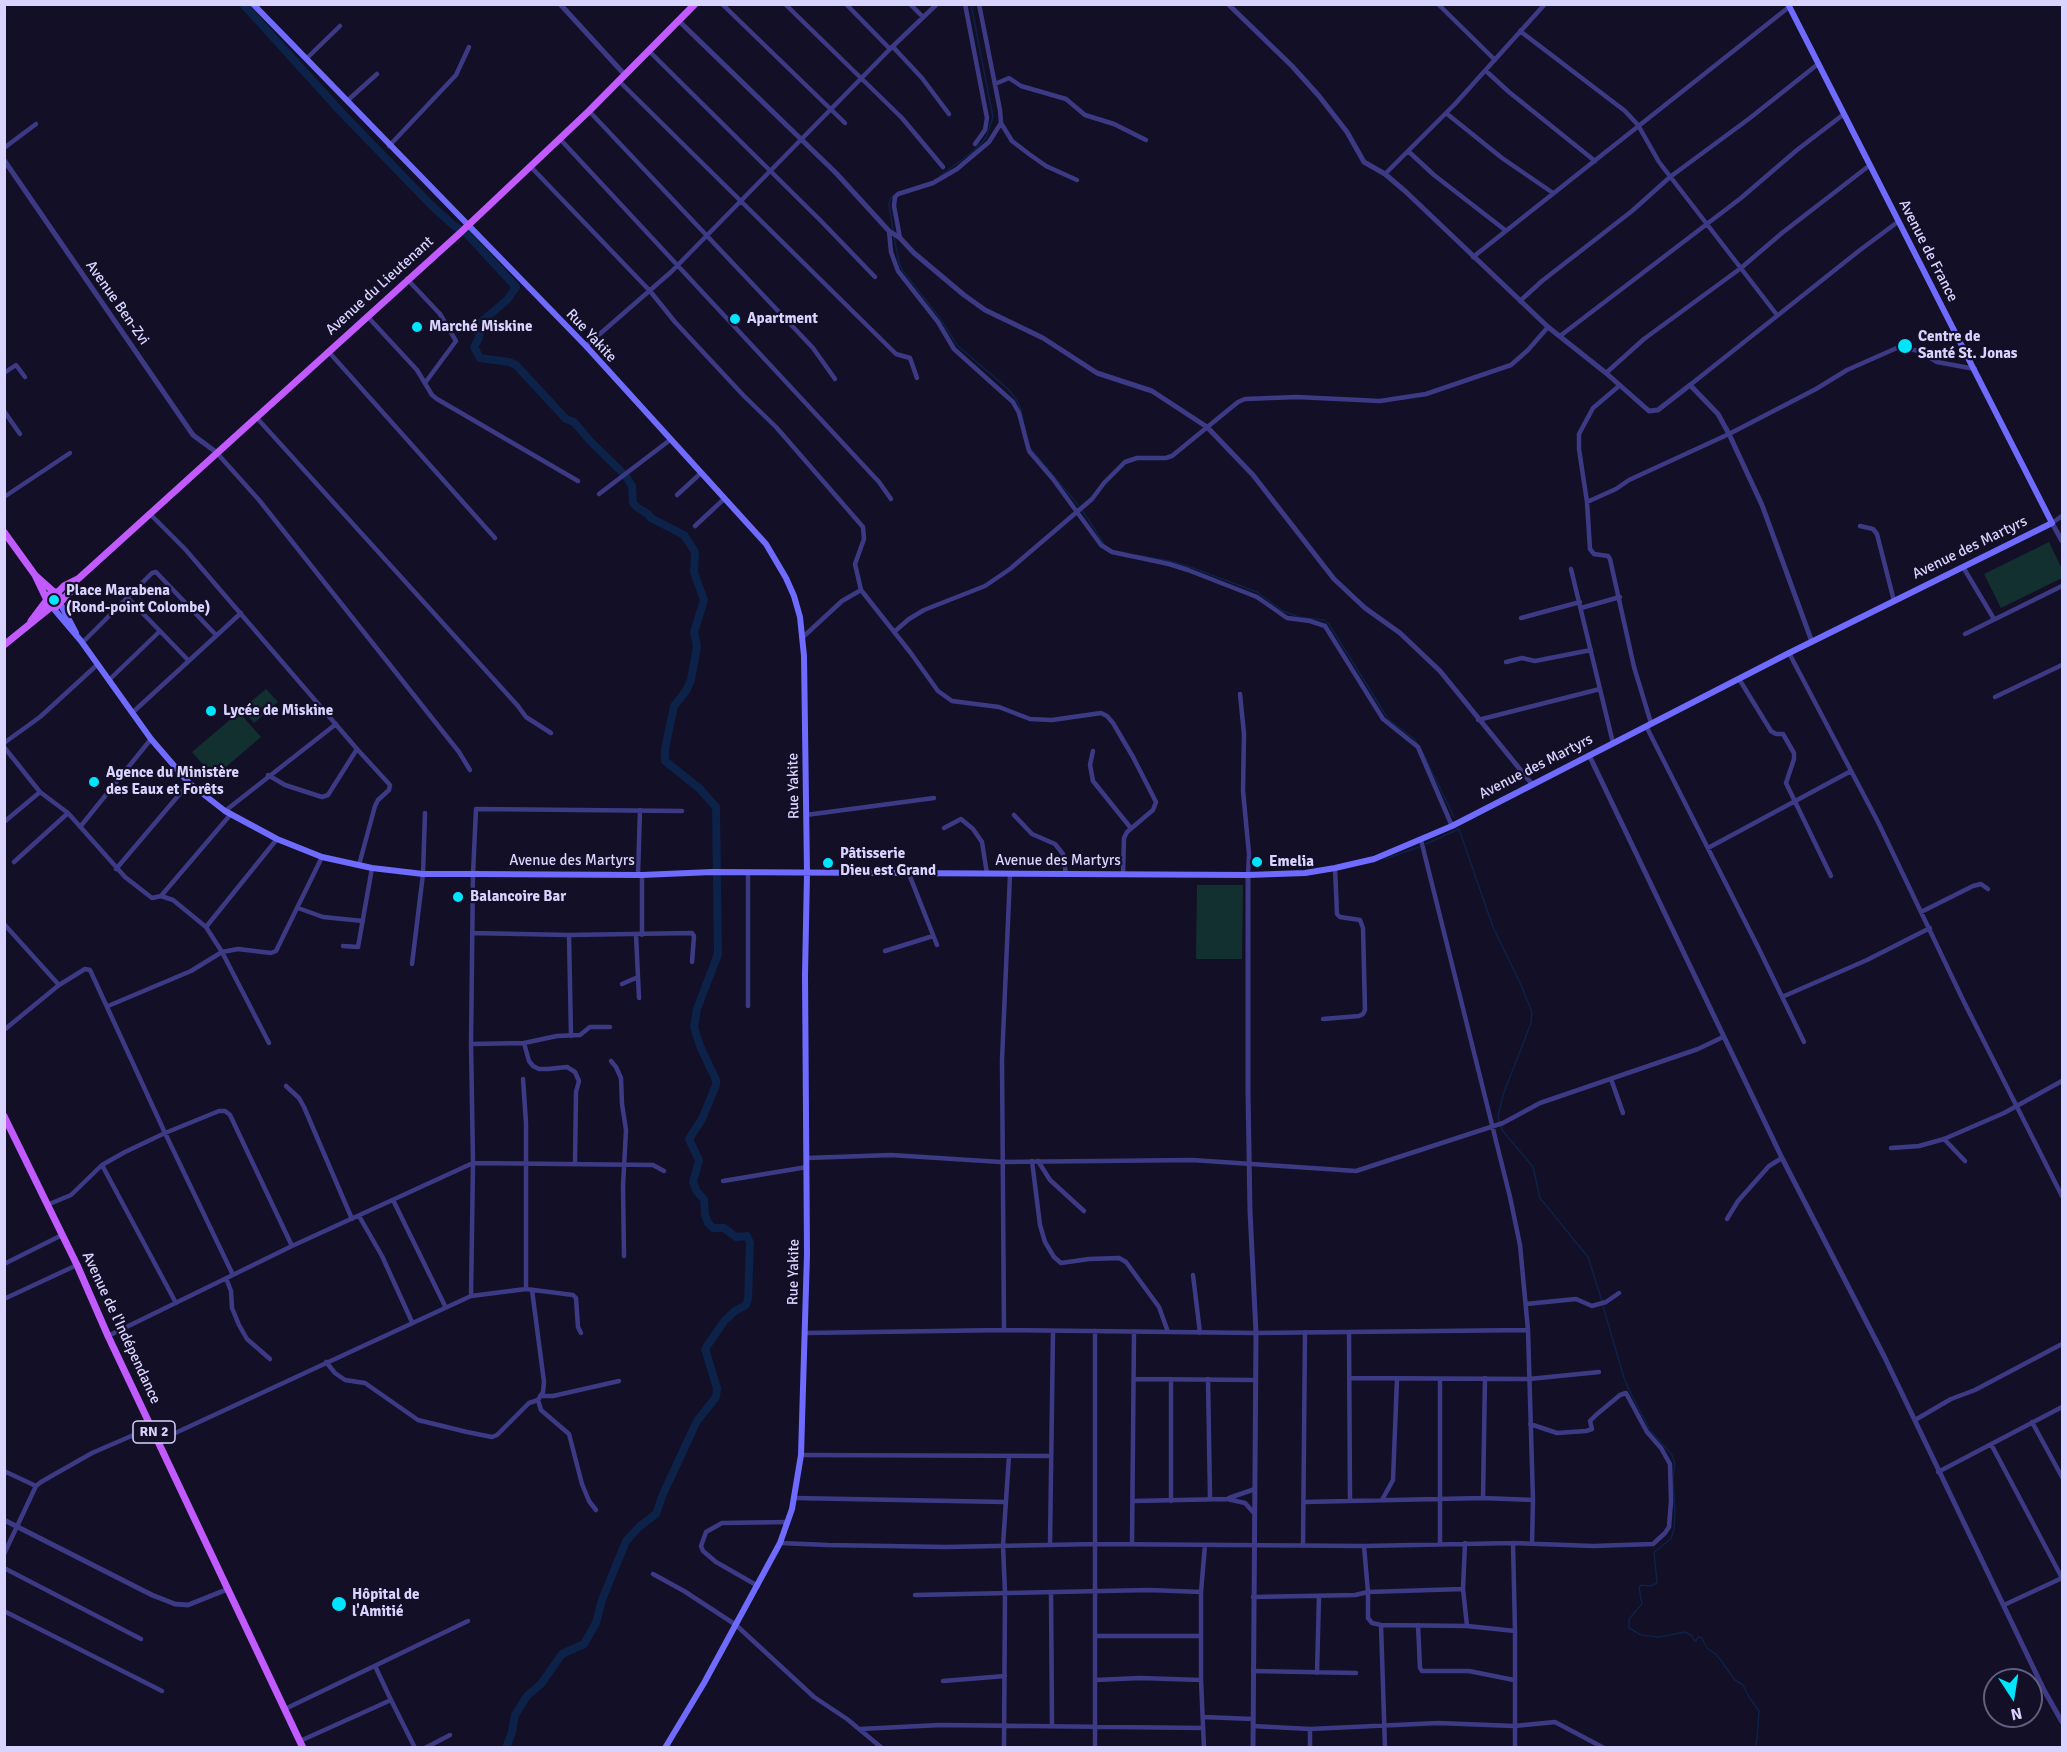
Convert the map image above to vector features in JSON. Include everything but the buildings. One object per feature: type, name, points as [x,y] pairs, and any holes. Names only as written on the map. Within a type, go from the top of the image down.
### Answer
[{"type":"main road","name":"Rue Yakite","points":[[253,4],[586,346],[765,544],[777,560],[794,596],[803,637],[807,873],[806,1333],[801,1455],[794,1498],[780,1543],[758,1586],[665,1748]]},
{"type":"main road","name":"Avenue du Lieutenant","points":[[76,580],[70,592],[61,602],[49,603],[51,593],[56,593],[76,580],[460,233],[589,111],[695,4]]},
{"type":"main road","name":"Avenue de France","points":[[1789,6],[2052,523]]},
{"type":"main road","name":"Avenue des Martyrs","points":[[4,532],[35,575],[49,603],[83,642],[150,739],[189,783],[228,812],[277,839],[322,857],[359,866],[423,874],[640,875],[712,872],[1248,875],[1286,874],[1335,868],[1374,858],[1421,840],[1788,653],[2052,523]]},
{"type":"main road","name":"Avenue des Martyrs","points":[[35,575],[56,593]]},
{"type":"main road","points":[[56,593],[61,602]]},
{"type":"main road","name":"Avenue des Martyrs","points":[[61,602],[78,636]]},
{"type":"main road","points":[[4,645],[29,623],[40,618],[49,603]]},
{"type":"main road","name":"Avenue de l'Indépendance","points":[[4,1116],[77,1265],[108,1336],[302,1744]]},
{"type":"street","points":[[560,4],[625,75]]},
{"type":"street","points":[[722,4],[845,123]]},
{"type":"street","points":[[785,4],[902,118],[943,167]]},
{"type":"street","points":[[846,4],[922,78],[949,114]]},
{"type":"street","points":[[910,4],[923,17]]},
{"type":"street","points":[[586,346],[678,264],[937,4]]},
{"type":"street","points":[[965,4],[987,118],[986,130],[975,144]]},
{"type":"street","points":[[979,4],[1001,123],[1012,141],[1021,148],[1046,166],[1077,180]]},
{"type":"street","points":[[1228,4],[1292,66],[1319,96],[1347,132],[1364,162],[1384,174],[1548,327],[1644,407],[1654,411],[1899,221]]},
{"type":"street","points":[[1438,4],[1495,60]]},
{"type":"street","points":[[1384,174],[1486,71],[1545,4]]},
{"type":"street","points":[[1473,257],[1789,6]]},
{"type":"street","points":[[679,21],[836,173],[889,231],[899,237],[914,253],[964,295],[985,310],[1043,338],[1100,375],[1152,391],[1207,426],[1259,483],[1334,579],[1365,608],[1400,633],[1436,666],[1532,784]]},
{"type":"street","points":[[306,59],[340,26]]},
{"type":"street","points":[[1520,31],[1625,111],[1638,125],[1657,160],[1777,315]]},
{"type":"street","points":[[389,146],[456,75],[469,47]]},
{"type":"street","points":[[649,51],[821,220],[875,277]]},
{"type":"street","points":[[1520,301],[1542,280],[1630,213],[1670,177],[1818,64]]},
{"type":"street","points":[[1486,71],[1596,161]]},
{"type":"street","points":[[347,101],[377,74]]},
{"type":"street","points":[[995,84],[1009,78],[1021,86],[1066,99],[1085,116],[1114,124],[1146,140]]},
{"type":"street","points":[[619,81],[896,354],[910,358],[917,378]]},
{"type":"street","points":[[589,111],[813,348],[835,379]]},
{"type":"street","points":[[1446,113],[1502,158],[1553,193]]},
{"type":"street","points":[[1560,336],[1741,198],[1797,150],[1844,114]]},
{"type":"street","points":[[899,237],[894,206],[895,197],[950,174],[989,142],[1001,123]]},
{"type":"street","points":[[4,148],[36,124]]},
{"type":"street","points":[[560,139],[879,482],[891,499]]},
{"type":"street","points":[[1408,152],[1505,230]]},
{"type":"street","name":"Avenue Ben-Zvi","points":[[4,160],[193,435],[216,453]]},
{"type":"street","points":[[1606,373],[1644,339],[1742,268],[1782,233],[1870,165]]},
{"type":"street","points":[[530,166],[776,427],[863,527],[864,539],[855,564],[861,590],[938,691],[947,699],[999,707],[1040,721],[1092,713],[1107,716],[1133,757],[1156,802],[1153,810],[1130,827],[1124,838],[1123,874]]},
{"type":"street","points":[[889,231],[891,252],[898,271],[938,322],[954,349],[1013,402],[1019,413],[1029,451],[1078,511],[1101,545],[1112,552],[1188,570],[1257,597],[1287,618],[1310,621],[1325,626],[1385,721],[1418,747],[1452,826]]},
{"type":"street","points":[[407,279],[440,314],[456,341],[425,383]]},
{"type":"street","points":[[367,316],[417,370],[432,395],[437,399],[578,481]]},
{"type":"street","points":[[894,632],[924,610],[985,586],[1011,569],[1092,499],[1125,462],[1137,458],[1169,458],[1238,402],[1245,399],[1297,397],[1380,401],[1428,393],[1511,365],[1548,327]]},
{"type":"street","points":[[1587,502],[1729,434],[1847,370],[1899,347],[1918,351],[1937,362],[1975,369]]},
{"type":"street","points":[[328,351],[495,538]]},
{"type":"street","points":[[4,373],[16,365],[25,377]]},
{"type":"street","points":[[1690,385],[1718,414],[1729,434],[1762,505],[1812,642]]},
{"type":"street","points":[[1619,386],[1594,406],[1579,434],[1590,549],[1594,554],[1609,557],[1648,724],[1804,1042]]},
{"type":"street","points":[[4,411],[20,434]]},
{"type":"street","points":[[256,417],[526,717],[551,733]]},
{"type":"street","points":[[599,494],[670,440]]},
{"type":"street","points":[[4,496],[70,453]]},
{"type":"street","points":[[216,453],[259,500],[459,752],[470,770]]},
{"type":"street","points":[[676,495],[701,473]]},
{"type":"street","points":[[695,526],[724,499]]},
{"type":"street","points":[[150,514],[241,613],[391,787],[375,806],[359,866]]},
{"type":"street","points":[[2052,523],[2062,516]]},
{"type":"street","name":"Avenue de France","points":[[2052,523],[2062,541]]},
{"type":"street","points":[[1860,526],[1873,529],[1877,534],[1894,601]]},
{"type":"street","points":[[1963,567],[1994,619]]},
{"type":"street","points":[[1571,569],[1613,743]]},
{"type":"street","points":[[83,642],[152,573],[159,573],[216,635]]},
{"type":"street","points":[[1965,634],[2062,586]]},
{"type":"street","points":[[803,637],[842,601],[861,590]]},
{"type":"street","points":[[1521,618],[1620,597]]},
{"type":"street","points":[[128,598],[188,660]]},
{"type":"street","points":[[132,713],[241,613]]},
{"type":"street","points":[[109,680],[160,631]]},
{"type":"street","points":[[1506,662],[1521,658],[1535,662],[1591,650]]},
{"type":"street","points":[[1788,653],[1851,771],[2062,1196]]},
{"type":"street","points":[[98,664],[40,717],[4,745],[40,792],[68,813],[116,869],[152,898],[161,896],[173,900],[206,927],[222,952],[269,1043]]},
{"type":"street","points":[[1995,697],[2062,665]]},
{"type":"street","points":[[1739,679],[1771,731],[1783,734],[1794,753],[1794,759],[1785,780],[1831,876]]},
{"type":"street","points":[[1478,720],[1600,689]]},
{"type":"street","points":[[1240,694],[1244,734],[1243,791],[1249,854],[1248,1083],[1250,1211],[1256,1333],[1253,1748]]},
{"type":"street","points":[[161,896],[228,812],[268,775],[336,724]]},
{"type":"street","points":[[80,826],[150,739]]},
{"type":"street","points":[[268,775],[285,785],[322,797],[325,796],[357,749]]},
{"type":"street","points":[[1093,751],[1089,765],[1093,782],[1130,827]]},
{"type":"street","points":[[1589,755],[1782,1158],[1915,1420],[2045,1693],[2062,1722]]},
{"type":"street","points":[[1708,848],[1851,771]]},
{"type":"street","points":[[116,869],[189,783]]},
{"type":"street","points":[[4,822],[40,792]]},
{"type":"street","points":[[806,815],[934,798]]},
{"type":"street","points":[[471,1296],[472,874],[476,809],[682,811]]},
{"type":"street","points":[[639,998],[640,810]]},
{"type":"street","points":[[14,862],[68,813]]},
{"type":"street","points":[[412,964],[423,874],[425,813]]},
{"type":"street","points":[[1014,815],[1032,834],[1055,844],[1063,854],[1066,874]]},
{"type":"street","points":[[944,828],[961,819],[973,829],[982,842],[987,874]]},
{"type":"street","points":[[206,927],[277,839]]},
{"type":"street","points":[[1421,840],[1494,1126],[1520,1245],[1528,1330],[1533,1500],[1532,1544]]},
{"type":"street","points":[[108,1005],[191,971],[222,952],[238,949],[271,953],[276,951],[322,857]]},
{"type":"street","points":[[343,946],[358,947],[372,868]]},
{"type":"street","points":[[1323,1018],[1359,1016],[1365,1010],[1363,928],[1360,921],[1340,917],[1337,914],[1335,868]]},
{"type":"street","points":[[748,873],[748,1006]]},
{"type":"street","points":[[909,874],[937,945]]},
{"type":"street","points":[[1004,1330],[1002,1060],[1010,875]]},
{"type":"street","points":[[1921,912],[1973,886],[1980,884],[1988,889]]},
{"type":"street","points":[[298,908],[323,917],[363,921]]},
{"type":"street","points":[[4,924],[59,985]]},
{"type":"street","points":[[1782,997],[1867,960],[1930,928]]},
{"type":"street","points":[[472,933],[569,935],[692,933],[694,936],[692,962]]},
{"type":"street","points":[[569,935],[571,1036]]},
{"type":"street","points":[[885,951],[933,936]]},
{"type":"street","points":[[4,1030],[59,985],[85,969],[90,970],[233,1275]]},
{"type":"street","points":[[622,984],[638,977]]},
{"type":"street","points":[[471,1044],[524,1043],[557,1036],[583,1034],[589,1027],[610,1027]]},
{"type":"street","points":[[807,1158],[891,1155],[1001,1162],[1192,1160],[1356,1171],[1503,1123],[1540,1103],[1698,1049],[1723,1037]]},
{"type":"street","points":[[524,1043],[529,1061],[533,1066],[539,1069],[567,1067],[576,1072],[579,1081],[576,1092],[575,1164]]},
{"type":"street","points":[[611,1061],[621,1077],[626,1130],[624,1256]]},
{"type":"street","points":[[523,1079],[529,1289],[544,1382],[539,1398],[541,1410],[569,1434],[582,1484],[589,1502],[596,1510]]},
{"type":"street","points":[[1611,1079],[1623,1113]]},
{"type":"street","points":[[1892,1148],[1919,1146],[1944,1139],[1987,1122],[2062,1081]]},
{"type":"street","points":[[286,1086],[299,1098],[304,1107],[352,1219]]},
{"type":"street","points":[[48,1205],[77,1191],[102,1165],[165,1133],[219,1111],[225,1111],[230,1114],[292,1246]]},
{"type":"street","points":[[1944,1139],[1965,1161]]},
{"type":"street","points":[[1727,1219],[1738,1200],[1769,1166],[1782,1158]]},
{"type":"street","points":[[1035,1161],[1050,1180],[1084,1211]]},
{"type":"street","points":[[1035,1161],[1040,1225],[1045,1242],[1054,1257],[1061,1263],[1089,1258],[1119,1258],[1126,1262],[1159,1307],[1168,1332]]},
{"type":"street","points":[[108,1336],[292,1246],[473,1163],[653,1165],[664,1172]]},
{"type":"street","points":[[102,1165],[176,1303]]},
{"type":"street","points":[[723,1181],[807,1167]]},
{"type":"street","points":[[393,1200],[445,1306]]},
{"type":"street","points":[[359,1216],[382,1256],[412,1322]]},
{"type":"street","points":[[4,1264],[62,1235]]},
{"type":"street","points":[[4,1299],[77,1265]]},
{"type":"street","points":[[1193,1275],[1200,1332]]},
{"type":"street","points":[[226,1278],[231,1291],[232,1308],[239,1326],[247,1339],[270,1359]]},
{"type":"street","points":[[158,1442],[445,1306],[471,1296],[529,1289],[573,1295],[576,1298],[578,1327],[581,1333]]},
{"type":"street","points":[[1526,1305],[1576,1299],[1592,1306],[1606,1302],[1619,1293]]},
{"type":"street","points":[[806,1333],[1004,1330],[1256,1333],[1528,1330]]},
{"type":"street","points":[[1050,1544],[1053,1331]]},
{"type":"street","points":[[1095,1331],[1095,1748]]},
{"type":"street","points":[[1132,1544],[1134,1332]]},
{"type":"street","points":[[1303,1546],[1305,1332]]},
{"type":"street","points":[[1349,1332],[1350,1501]]},
{"type":"street","points":[[1915,1420],[1953,1398],[1977,1389],[2062,1344]]},
{"type":"street","points":[[326,1362],[345,1380],[365,1383],[418,1420],[492,1437],[497,1435],[529,1403],[539,1398],[619,1381]]},
{"type":"street","points":[[1351,1378],[1529,1379],[1599,1372]]},
{"type":"street","points":[[1134,1378],[1255,1380]]},
{"type":"street","points":[[1483,1498],[1485,1378]]},
{"type":"street","points":[[1170,1501],[1171,1379]]},
{"type":"street","points":[[1208,1379],[1210,1498]]},
{"type":"street","points":[[1382,1500],[1393,1480],[1396,1379]]},
{"type":"street","points":[[1440,1379],[1440,1544]]},
{"type":"street","points":[[780,1543],[936,1546],[1132,1544],[1364,1546],[1514,1543],[1588,1546],[1653,1544],[1665,1533],[1669,1527],[1671,1501],[1669,1462],[1661,1448],[1647,1432],[1626,1393],[1620,1395],[1596,1415],[1590,1422],[1592,1429],[1586,1431],[1557,1433],[1530,1424]]},
{"type":"street","points":[[1938,1472],[2062,1407]]},
{"type":"street","points":[[2032,1422],[2062,1477]]},
{"type":"street","points":[[4,1554],[36,1486],[49,1476],[84,1458],[152,1427]]},
{"type":"street","points":[[1991,1444],[2062,1578],[2004,1605]]},
{"type":"street","points":[[801,1455],[1051,1456]]},
{"type":"street","points":[[1004,1748],[1003,1545],[1009,1455]]},
{"type":"street","points":[[4,1471],[36,1486]]},
{"type":"street","points":[[1227,1499],[1255,1489]]},
{"type":"street","points":[[794,1498],[1005,1502]]},
{"type":"street","points":[[1304,1502],[1483,1498],[1533,1500]]},
{"type":"street","points":[[1132,1501],[1227,1499],[1245,1503],[1254,1513]]},
{"type":"street","points":[[4,1520],[152,1595],[176,1604],[188,1605],[228,1589]]},
{"type":"street","points":[[758,1586],[716,1562],[703,1551],[701,1546],[706,1532],[722,1523],[788,1522]]},
{"type":"street","points":[[1465,1543],[1463,1588],[1467,1626]]},
{"type":"street","points":[[1514,1543],[1515,1748]]},
{"type":"street","points":[[1204,1748],[1201,1636],[1205,1545]]},
{"type":"street","points":[[1364,1546],[1368,1618],[1372,1623],[1467,1626],[1515,1631]]},
{"type":"street","points":[[4,1568],[141,1639]]},
{"type":"street","points":[[653,1574],[736,1625],[814,1697],[860,1729],[882,1748]]},
{"type":"street","points":[[1253,1598],[1354,1595],[1368,1592],[1463,1588]]},
{"type":"street","points":[[915,1595],[1149,1590],[1202,1592]]},
{"type":"street","points":[[1051,1592],[1052,1725]]},
{"type":"street","points":[[1317,1673],[1319,1596]]},
{"type":"street","points":[[4,1611],[162,1691]]},
{"type":"street","points":[[285,1709],[468,1621]]},
{"type":"street","points":[[1381,1625],[1385,1748]]},
{"type":"street","points":[[1418,1625],[1422,1671],[1469,1671],[1514,1680]]},
{"type":"street","points":[[1095,1636],[1201,1636]]},
{"type":"street","points":[[375,1666],[415,1748]]},
{"type":"street","points":[[1253,1671],[1356,1673]]},
{"type":"street","points":[[943,1681],[1005,1677]]},
{"type":"street","points":[[1096,1680],[1140,1678],[1201,1680]]},
{"type":"street","points":[[302,1744],[391,1700]]},
{"type":"street","points":[[1203,1717],[1253,1719]]},
{"type":"street","points":[[1253,1726],[1310,1729],[1442,1723],[1514,1726],[1558,1722],[1604,1748]]},
{"type":"street","points":[[860,1729],[940,1725],[1203,1728]]},
{"type":"street","points":[[1310,1729],[1310,1748]]},
{"type":"street","points":[[425,1748],[450,1735]]},
{"type":"green space","points":[[2049,542],[2062,569],[2062,578],[2001,608],[1984,574]]},
{"type":"green space","points":[[266,689],[278,702],[254,723],[242,709]]},
{"type":"green space","points":[[239,712],[261,737],[214,777],[192,752]]},
{"type":"green space","points":[[1197,885],[1243,885],[1242,959],[1196,959]]},
{"type":"waterway","points":[[243,4],[342,113],[431,205],[453,225],[466,233],[516,287],[507,300],[481,322],[479,338],[474,347],[480,358],[516,365],[566,419],[574,422],[626,476],[632,486],[633,503],[651,518],[684,535],[695,552],[694,572],[704,600],[694,632],[697,646],[691,680],[686,691],[674,706],[665,749],[665,761],[699,788],[716,807],[718,954],[697,1009],[694,1027],[716,1085],[702,1119],[689,1139],[699,1160],[693,1182],[697,1192],[704,1199],[708,1223],[713,1228],[724,1228],[736,1237],[747,1236],[750,1243],[748,1299],[746,1305],[725,1320],[705,1349],[717,1388],[716,1397],[697,1421],[656,1514],[626,1541],[602,1600],[596,1623],[584,1644],[562,1654],[541,1684],[527,1696],[515,1715],[506,1748]]},
{"type":"waterway","points":[[940,176],[975,150],[986,138],[993,117],[971,4]]},
{"type":"waterway","points":[[893,230],[889,204],[894,195]]},
{"type":"waterway","points":[[894,237],[903,271],[939,317],[957,345],[1008,389],[1016,399],[1025,429]]},
{"type":"waterway","points":[[1030,448],[1079,506]]},
{"type":"waterway","points":[[1082,510],[1104,544]]},
{"type":"waterway","points":[[1136,555],[1193,568],[1257,592],[1283,611],[1299,617],[1324,620],[1329,624],[1388,719],[1414,739],[1419,746]]},
{"type":"waterway","points":[[1423,753],[1454,817]]},
{"type":"waterway","points":[[1426,844],[1459,829],[1493,927],[1532,1012],[1531,1023],[1503,1095],[1498,1117],[1502,1130],[1533,1167],[1540,1198],[1588,1257],[1602,1301]]},
{"type":"waterway","points":[[1385,859],[1419,847]]},
{"type":"waterway","points":[[1603,1306],[1624,1378],[1631,1394],[1650,1430],[1672,1455],[1675,1464],[1674,1529],[1671,1539],[1654,1552],[1657,1583],[1651,1586],[1641,1585],[1639,1588],[1642,1604],[1629,1619],[1629,1628],[1641,1635],[1659,1637],[1685,1632],[1696,1641],[1698,1637],[1702,1638],[1707,1648],[1717,1655],[1735,1680],[1743,1685],[1759,1711],[1755,1748]]},
{"type":"place","name":"Apartment","points":[[735,319]]},
{"type":"place","name":"Marché Miskine","points":[[417,327]]},
{"type":"place","name":"Centre de Santé St. Jonas","points":[[1905,346]]},
{"type":"place","name":"Place Marabena (Rond-point Colombe)","points":[[54,600]]},
{"type":"place","name":"Lycée de Miskine","points":[[211,711]]},
{"type":"place","name":"Agence du Ministère des Eaux et Forêts","points":[[94,782]]},
{"type":"place","name":"Emelia","points":[[1257,862]]},
{"type":"place","name":"Pâtisserie Dieu est Grand","points":[[828,863]]},
{"type":"place","name":"Balancoire Bar","points":[[458,897]]},
{"type":"place","name":"Hôpital de l'Amitié","points":[[339,1604]]}]
